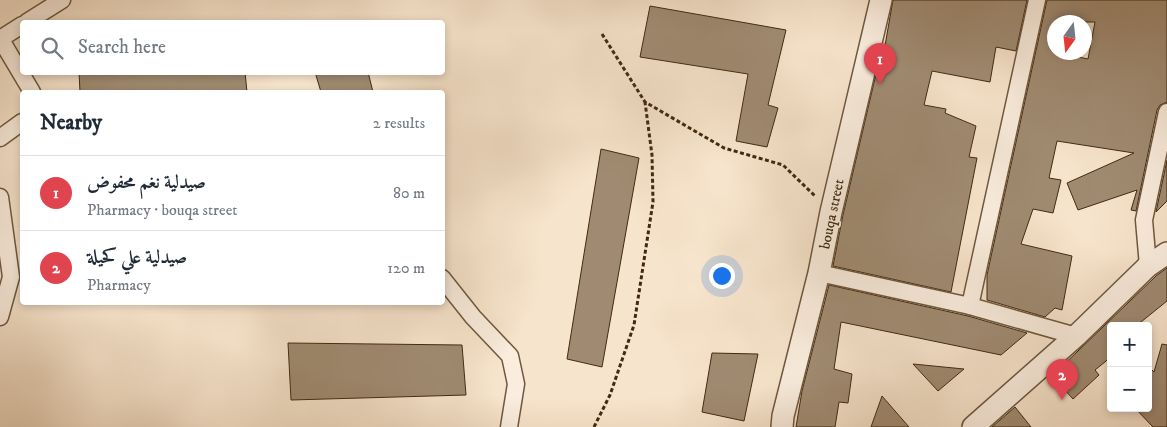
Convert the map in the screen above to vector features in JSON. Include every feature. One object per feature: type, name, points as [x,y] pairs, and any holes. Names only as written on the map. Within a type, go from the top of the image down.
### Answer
[{"type":"street","points":[[30,20],[62,0]]},
{"type":"street","name":"bouqa street","points":[[782,427],[783,416],[819,273],[831,212],[881,0]]},
{"type":"street","points":[[970,306],[1037,0]]},
{"type":"street","points":[[20,26],[0,39],[20,72]]},
{"type":"street","points":[[22,75],[31,90]]},
{"type":"street","points":[[1148,266],[1144,220],[1167,112]]},
{"type":"street","points":[[0,138],[20,123]]},
{"type":"street","points":[[0,197],[11,276],[0,318]]},
{"type":"street","points":[[973,427],[1076,336],[1148,266],[1167,252]]},
{"type":"street","points":[[819,273],[970,306],[1076,336]]},
{"type":"street","points":[[445,282],[473,317],[510,356],[516,384],[509,427]]},
{"type":"path","points":[[594,427],[610,395],[634,325],[653,202],[652,154],[645,102],[602,34]]},
{"type":"path","points":[[645,102],[724,148],[783,165],[831,212]]},
{"type":"building","points":[[893,0],[1027,0],[1016,51],[996,47],[990,82],[932,71],[924,105],[946,109],[945,113],[976,126],[969,157],[977,158],[951,292],[833,266],[880,57],[883,57]]},
{"type":"building","points":[[1047,0],[1167,0],[1167,102],[1160,105],[1157,110],[1136,211],[1131,210],[1137,190],[1078,210],[1067,183],[1134,153],[1057,141],[1049,178],[1061,180],[1053,213],[1033,209],[1021,244],[1072,256],[1062,310],[1055,308],[1045,317],[987,300],[987,275]]},
{"type":"building","points":[[650,6],[786,30],[768,105],[778,108],[767,147],[736,141],[748,74],[640,57]]},
{"type":"building","points":[[79,75],[245,75],[247,90],[80,90]]},
{"type":"building","points":[[316,75],[369,75],[372,90],[320,90]]},
{"type":"building","points":[[601,149],[639,158],[602,367],[567,359]]},
{"type":"building","points":[[1167,160],[1167,201],[1156,212]]},
{"type":"building","points":[[1167,268],[1167,301],[1141,322],[1108,322],[1156,276]]},
{"type":"building","points":[[829,285],[968,316],[1027,333],[1001,355],[841,322],[834,369],[852,374],[848,403],[839,402],[835,427],[796,427],[802,391]]},
{"type":"building","points":[[1107,323],[1107,360],[1095,370],[1099,375],[1073,399],[1052,376]]},
{"type":"building","points":[[288,343],[462,345],[466,395],[291,400]]},
{"type":"building","points":[[1162,344],[1167,345],[1167,427],[1153,427],[1139,412],[1152,412],[1152,370],[1154,372]]},
{"type":"building","points":[[712,353],[758,354],[744,421],[702,412]]},
{"type":"building","points":[[913,364],[964,369],[938,391]]},
{"type":"building","points":[[882,396],[909,427],[871,427]]},
{"type":"building","points":[[1015,407],[1031,427],[992,427]]},
{"type":"place","name":"صيدلية نغم محفوض","points":[[880,84]]},
{"type":"place","name":"صيدلية علي كحيلة","points":[[1062,400]]}]
